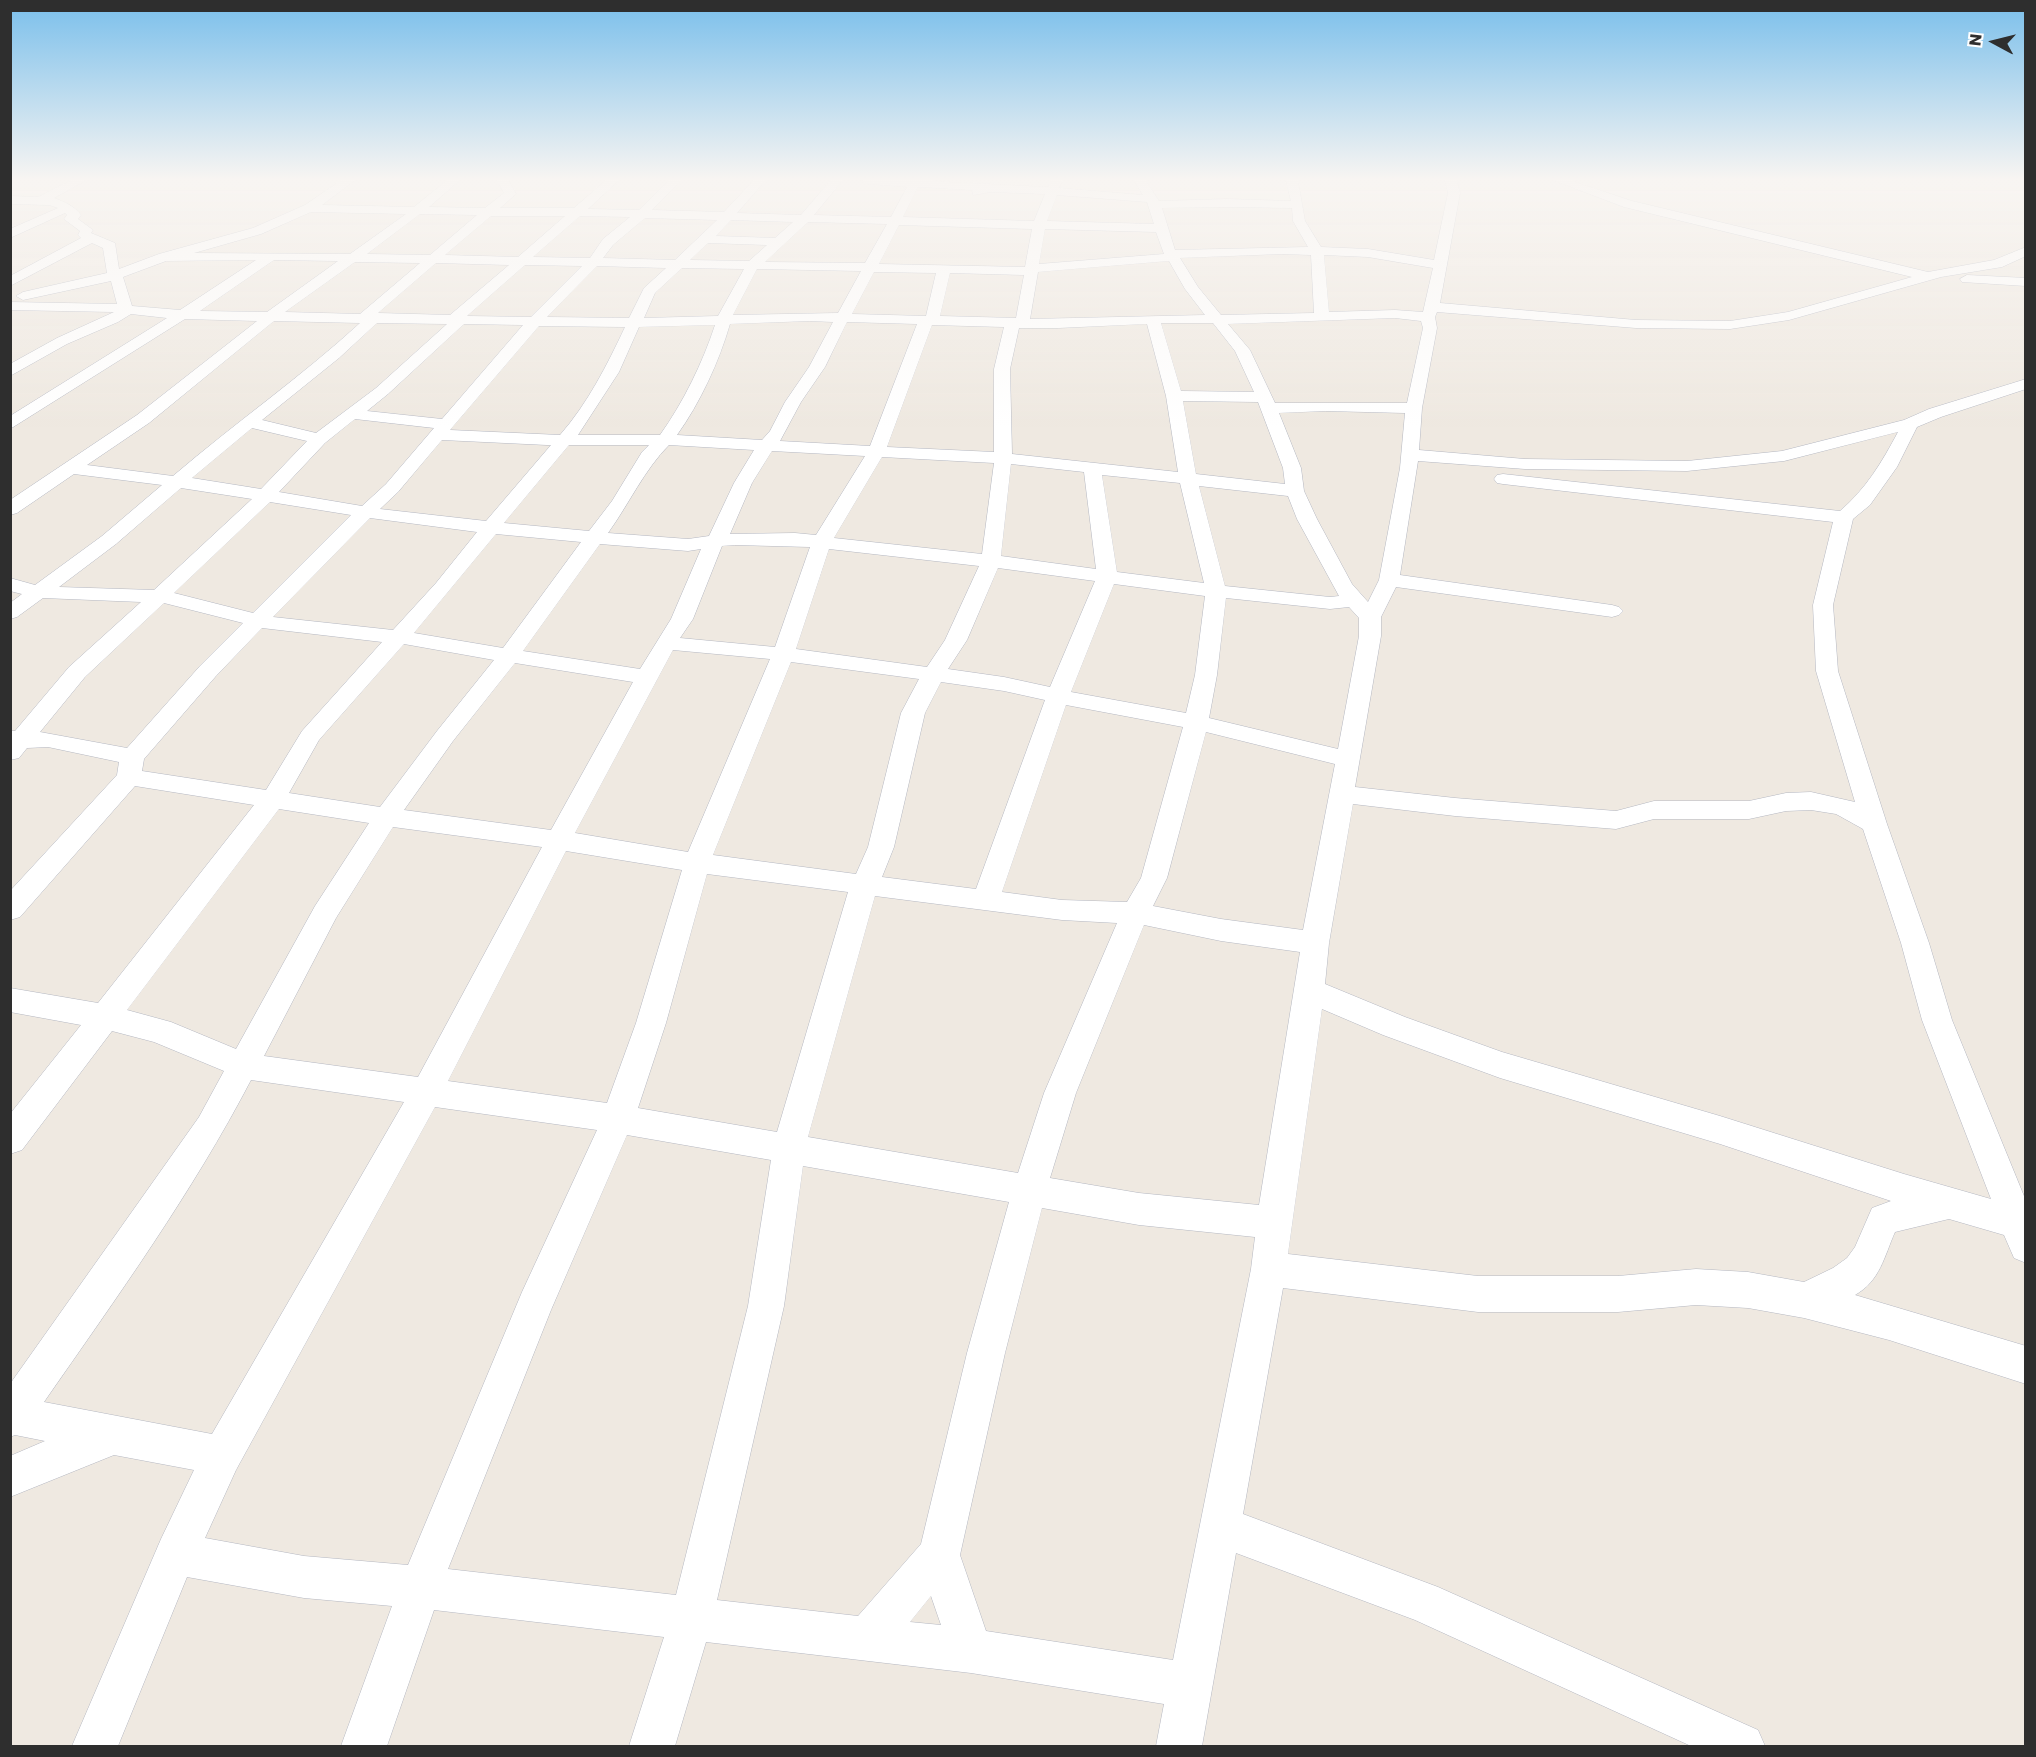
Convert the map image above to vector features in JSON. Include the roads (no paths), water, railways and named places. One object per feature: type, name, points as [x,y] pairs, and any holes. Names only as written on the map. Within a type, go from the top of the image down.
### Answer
[{"type":"street","points":[[10,282],[45,263]]},
{"type":"street","points":[[109,263],[121,288],[121,299],[127,310]]},
{"type":"street","points":[[10,299],[114,276],[148,263]]},
{"type":"street","points":[[10,423],[262,263]]},
{"type":"street","points":[[10,508],[143,419],[272,316],[345,263]]},
{"type":"street","points":[[10,613],[109,540],[249,422],[334,355],[426,263]]},
{"type":"street","points":[[14,743],[77,672],[265,497],[319,439],[382,391],[518,263]]},
{"type":"street","points":[[10,910],[208,671],[345,531],[398,481],[535,321],[591,263]]},
{"type":"street","points":[[636,263],[868,268],[950,266],[1030,270],[1048,263]]},
{"type":"street","points":[[222,1456],[11,1416],[99,1292],[203,1137],[244,1066],[325,913],[386,817],[445,736],[509,657],[620,503],[648,456],[665,440],[680,419],[717,342],[723,319],[755,263]]},
{"type":"street","points":[[95,1746],[176,1554],[222,1456],[426,1093],[647,676],[682,619],[743,483],[778,432],[793,402],[817,367],[871,263]]},
{"type":"street","points":[[652,1746],[691,1620],[766,1306],[789,1148],[864,886],[881,847],[913,713],[956,639],[991,561],[1003,458],[1002,369],[1017,324],[1031,263]]},
{"type":"street","points":[[1179,263],[1192,289],[1242,350],[1292,468],[1295,491],[1343,586],[1362,609],[1370,636],[1315,943],[1311,991],[1273,1223],[1269,1269],[1179,1746]]},
{"type":"street","points":[[1318,263],[1322,317]]},
{"type":"street","points":[[1362,609],[1389,580],[1410,462],[1414,408],[1440,265],[1428,263]]},
{"type":"street","points":[[1872,263],[1930,277],[2025,282]]},
{"type":"street","points":[[10,306],[42,309],[104,307],[183,315],[635,323],[844,316],[1017,324],[1153,319],[1322,317],[1430,312],[1544,315],[1636,324],[1730,325],[1789,316],[1952,271],[1997,263]]},
{"type":"street","points":[[10,1140],[272,800],[310,736],[400,637],[576,427],[611,372],[649,291],[680,264]]},
{"type":"street","points":[[364,1746],[420,1587],[536,1305],[618,1119],[651,1023],[697,863],[783,654],[821,543],[876,452],[950,266]]},
{"type":"street","points":[[18,322],[42,309]]},
{"type":"street","points":[[10,371],[62,341],[113,319],[127,310]]},
{"type":"street","points":[[867,1639],[939,1555],[986,1353],[1029,1191],[1060,1093],[1135,913],[1154,878],[1191,747],[1206,675],[1216,591],[1188,478],[1174,396],[1153,319]]},
{"type":"street","points":[[1410,462],[1687,466],[1784,456],[1820,445],[1910,424],[1935,413],[2025,384]]},
{"type":"street","points":[[1174,396],[1326,406],[1414,408]]},
{"type":"street","points":[[351,414],[442,430],[564,440],[665,440],[768,444],[1003,458],[1295,491]]},
{"type":"street","points":[[249,422],[319,439]]},
{"type":"street","points":[[1910,424],[1891,463],[1863,501],[1845,518],[1823,605],[1827,671],[1874,824],[1915,943],[1937,1020],[2021,1235]]},
{"type":"street","points":[[1410,462],[1845,518]]},
{"type":"street","points":[[71,468],[177,482],[365,513],[492,527],[688,545],[714,544],[735,539],[795,539],[991,561],[1216,591],[1330,603],[1362,609]]},
{"type":"street","points":[[985,901],[1058,695],[1107,576],[1092,468]]},
{"type":"street","points":[[1389,580],[1612,611]]},
{"type":"street","points":[[10,584],[37,592],[158,596],[215,608],[259,621],[289,626],[400,637],[509,657],[647,676]]},
{"type":"street","points":[[666,643],[783,654],[1004,684],[1195,722],[1348,759]]},
{"type":"street","points":[[14,743],[48,738],[130,767],[272,800],[864,886],[1062,910],[1135,913],[1221,930],[1315,943]]},
{"type":"street","points":[[1342,794],[1455,807],[1616,820],[1654,810],[1749,810],[1786,802],[1811,801],[1842,806],[1874,824]]},
{"type":"street","points":[[1311,991],[1394,1026],[1500,1065],[1720,1130],[1948,1203],[2021,1235]]},
{"type":"street","points":[[10,1000],[106,1017],[160,1031],[244,1066],[618,1119],[1139,1209],[1273,1223]]},
{"type":"street","points":[[1804,1300],[1850,1277],[1863,1266],[1874,1246],[1878,1228],[1884,1219],[1948,1203]]},
{"type":"street","points":[[1269,1269],[1478,1294],[1618,1294],[1696,1287],[1748,1290],[1804,1300],[1889,1322],[2025,1365]]},
{"type":"street","points":[[10,1477],[114,1435]]},
{"type":"street","points":[[1221,1526],[1422,1602],[1719,1741]]},
{"type":"street","points":[[176,1554],[303,1577],[420,1587],[971,1651],[1189,1685]]},
{"type":"street","points":[[939,1555],[971,1651]]}]
